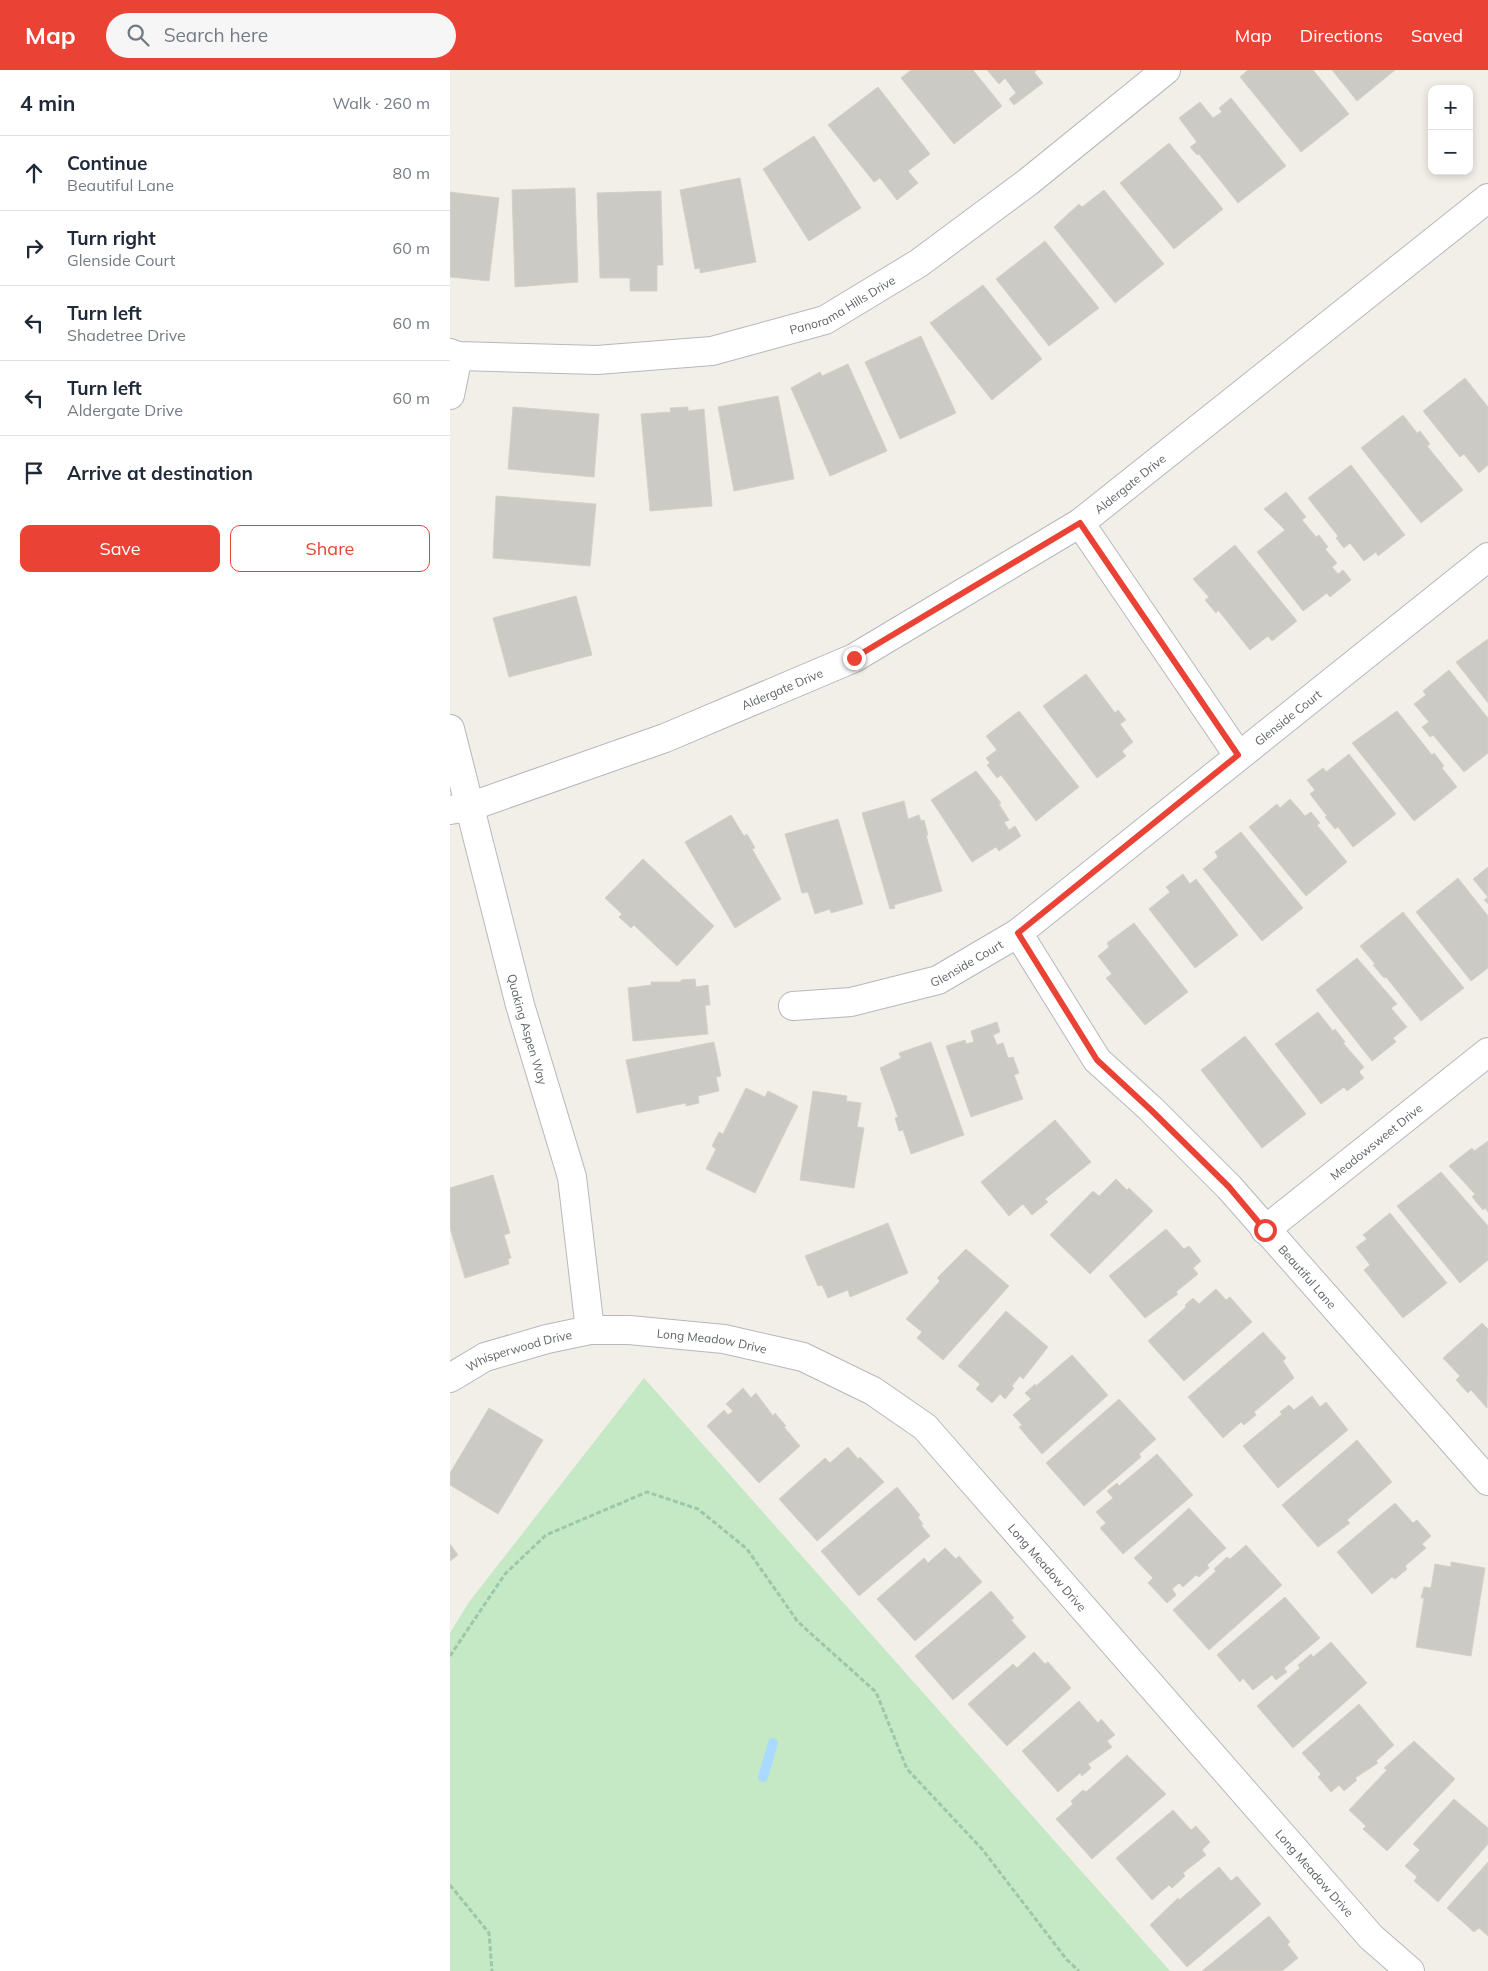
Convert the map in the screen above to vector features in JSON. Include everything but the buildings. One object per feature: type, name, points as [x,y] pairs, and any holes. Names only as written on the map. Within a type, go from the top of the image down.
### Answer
[{"type":"street","name":"Panorama Hills Drive","points":[[454,355],[597,360],[712,351],[825,320],[919,263],[1028,182],[1166,70]]},
{"type":"street","name":"Aldergate Drive","points":[[460,808],[665,738],[854,658],[1080,523],[1488,198]]},
{"type":"street","points":[[450,395],[454,355]]},
{"type":"street","points":[[1080,523],[1238,755]]},
{"type":"street","name":"Glenside Court","points":[[793,1006],[852,1002],[938,980],[1018,933],[1238,755],[1488,557]]},
{"type":"street","name":"Quaking Aspen Way","points":[[450,729],[460,808],[572,1177],[590,1330]]},
{"type":"street","name":"Beautiful Lane","points":[[1018,933],[1097,1060],[1229,1187],[1488,1481]]},
{"type":"street","name":"Meadowsweet Drive","points":[[1265,1230],[1488,1052]]},
{"type":"street","name":"Whisperwood Drive","points":[[450,1378],[485,1357],[547,1339],[590,1330]]},
{"type":"street","name":"Long Meadow Drive","points":[[590,1330],[629,1330],[724,1339],[803,1357],[873,1390],[924,1427],[1371,1937],[1410,1971]]},
{"type":"path","points":[[450,1656],[505,1574],[546,1535],[646,1492],[698,1509],[747,1549],[798,1622],[876,1692],[907,1769],[982,1848],[1067,1960],[1079,1971]]},
{"type":"path","points":[[450,1885],[490,1933],[492,1971]]},
{"type":"green space","points":[[644,1378],[1170,1971],[450,1971],[450,1633],[469,1602]]},
{"type":"waterway","points":[[763,1777],[773,1743]]},
{"type":"route","points":[[854,658],[1080,523],[1238,755],[1018,933],[1097,1060],[1229,1187],[1265,1230]]}]
